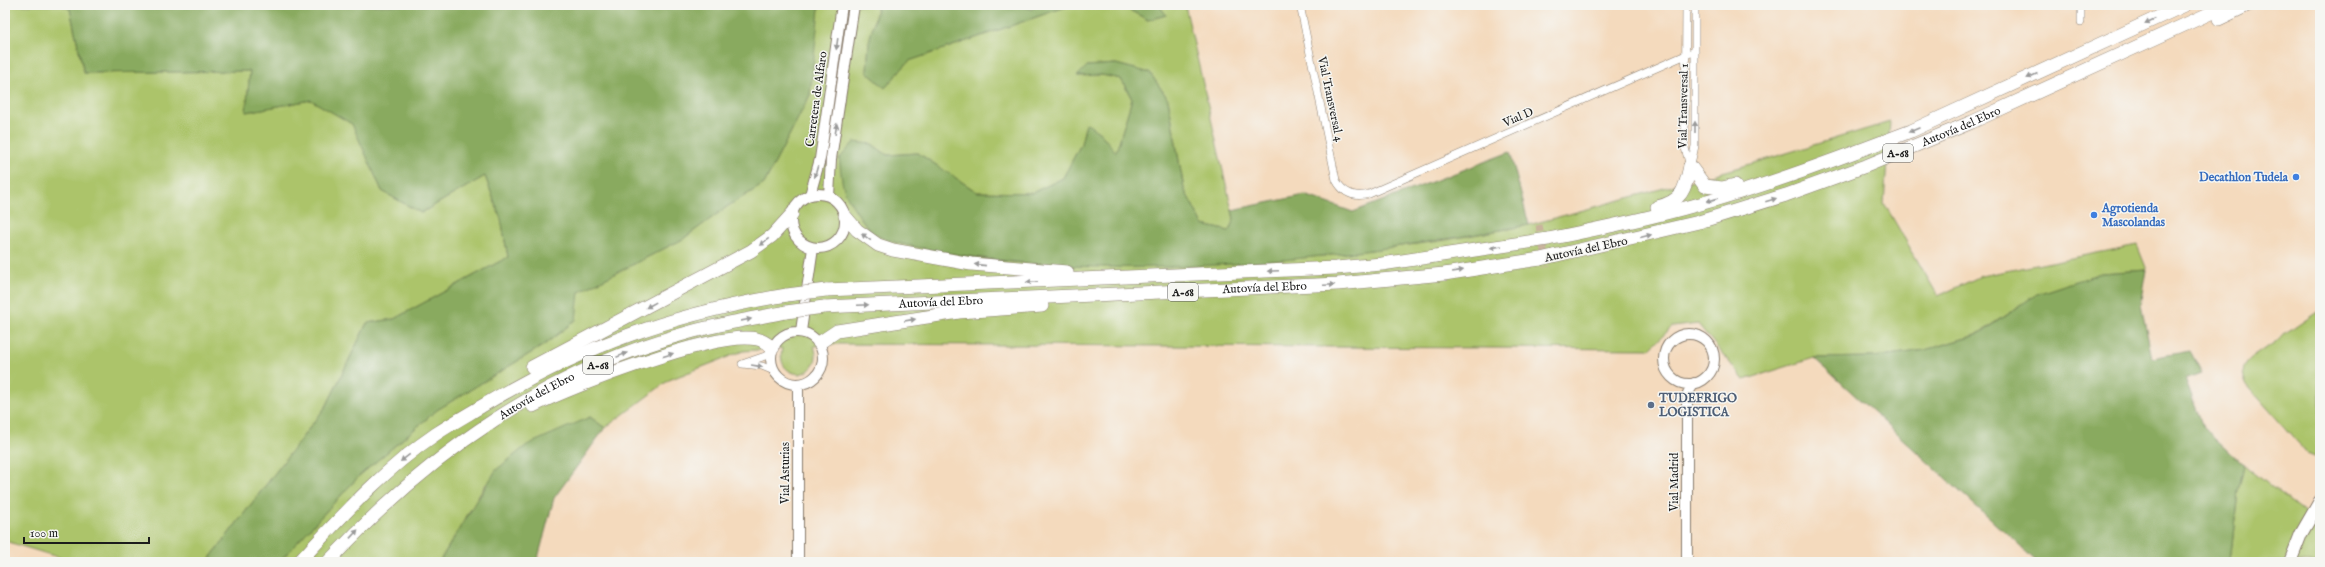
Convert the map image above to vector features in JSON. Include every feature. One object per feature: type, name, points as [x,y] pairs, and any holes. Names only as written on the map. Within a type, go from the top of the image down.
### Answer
[{"type":"highway","name":"Autovía del Ebro","points":[[299,562],[345,513],[396,465],[436,434],[542,371],[638,330],[742,302],[826,290],[1359,266],[1535,241],[1616,226],[1696,205],[1780,179],[1911,131],[2185,5]]},
{"type":"highway","name":"Autovía del Ebro","points":[[328,562],[362,525],[431,465],[471,434],[513,408],[588,369],[641,348],[694,331],[786,312],[824,308],[1338,284],[1444,274],[1547,257],[1699,222],[1786,195],[1866,166],[1972,122],[2228,5]]},
{"type":"highway","points":[[1866,166],[1902,159],[1939,145],[2248,5]]},
{"type":"highway","points":[[1690,166],[1705,186],[1712,189],[1722,188],[1797,165],[1860,142],[1887,140]]},
{"type":"highway","points":[[1548,238],[1574,227],[1667,205],[1678,199],[1685,187],[1690,166]]},
{"type":"highway","points":[[436,434],[467,406],[549,358],[624,320],[751,251],[772,236],[792,214]]},
{"type":"highway","points":[[845,216],[857,230],[878,245],[892,250],[971,264],[1024,270],[1105,272],[1130,277]]},
{"type":"highway","points":[[819,343],[837,331],[959,312],[1063,305],[1139,294]]},
{"type":"highway","points":[[431,465],[515,415],[544,400],[630,367],[694,347],[731,339],[757,339],[772,351]]},
{"type":"main road","points":[[2290,562],[2302,534],[2320,501]]},
{"type":"street","name":"Carretera de Alfaro","points":[[810,195],[820,159],[842,5]]},
{"type":"street","name":"Carretera de Alfaro","points":[[828,196],[831,159],[854,5]]},
{"type":"street","name":"Vial Transversal 4","points":[[1300,5],[1336,180],[1343,190],[1349,193]]},
{"type":"street","name":"Vial Transversal 1","points":[[1686,5],[1685,148],[1690,166]]},
{"type":"street","name":"Vial Transversal 1","points":[[1690,166],[1695,146],[1695,5]]},
{"type":"street","points":[[2081,5],[2081,22]]},
{"type":"street","name":"Vial D","points":[[1349,193],[1358,196],[1369,194],[1695,51]]},
{"type":"street","points":[[819,194],[828,196],[842,207],[845,216],[844,232],[833,245],[822,249],[813,248],[803,244],[796,238],[791,224],[792,214],[803,198],[810,195],[819,194]]},
{"type":"street","points":[[801,331],[813,248]]},
{"type":"street","points":[[801,331],[813,336],[819,343],[824,359],[822,368],[811,380],[798,384],[788,382],[774,371],[762,366],[742,364],[772,351],[783,335],[801,331]]},
{"type":"street","points":[[1690,333],[1700,336],[1708,342],[1713,350],[1714,360],[1712,370],[1706,378],[1694,383],[1687,384],[1678,382],[1670,376],[1665,367],[1664,357],[1666,347],[1672,339],[1681,334],[1690,333]]},
{"type":"street","points":[[772,351],[774,371]]},
{"type":"street","name":"Vial Madrid","points":[[1678,382],[1684,390],[1687,402]]},
{"type":"street","name":"Vial Madrid","points":[[1687,562],[1687,402],[1688,393],[1694,383]]},
{"type":"street","name":"Vial Asturias","points":[[798,384],[798,562]]},
{"type":"green space","points":[[10,5],[61,5],[70,9],[84,73],[250,71],[246,112],[311,100],[353,124],[382,191],[421,213],[485,176],[501,219],[508,257],[394,319],[367,323],[327,405],[207,562],[74,562],[5,541],[5,12]]},
{"type":"green space","points":[[61,5],[818,5],[819,9],[810,95],[764,184],[728,206],[683,239],[579,292],[576,320],[544,345],[437,410],[359,476],[279,562],[207,562],[327,405],[367,323],[394,319],[508,257],[501,219],[485,176],[421,213],[382,191],[352,124],[311,100],[246,112],[250,71],[84,73],[70,9]]},
{"type":"green space","points":[[818,5],[878,5],[869,42],[867,72],[885,88],[909,61],[1071,5],[1122,6],[1148,20],[1166,15],[1159,5],[1185,5],[1234,219],[1229,231],[1203,225],[1184,189],[1168,99],[1150,73],[1116,64],[1087,66],[1078,76],[1102,75],[1121,79],[1132,99],[1116,153],[1100,133],[1086,124],[1081,144],[1063,178],[1032,193],[977,192],[918,153],[887,155],[872,144],[870,231],[896,243],[986,260],[1055,266],[1178,266],[1323,256],[1440,241],[1529,225],[1737,168],[1890,122],[1884,203],[1938,296],[1981,276],[2137,245],[2147,270],[2101,273],[2037,294],[1976,335],[1925,350],[1874,357],[1814,358],[1744,380],[1698,324],[1672,327],[1649,349],[837,344],[814,346],[816,356],[812,368],[799,374],[790,371],[784,366],[781,358],[782,348],[743,351],[669,380],[605,428],[590,417],[486,484],[439,562],[279,562],[359,476],[437,410],[544,345],[579,292],[683,239],[728,206],[764,184],[810,95]]},
{"type":"green space","points":[[878,5],[1019,5],[1032,9],[1035,5],[1071,5],[909,61],[885,88],[867,72],[869,42]]},
{"type":"green space","points":[[1084,5],[1159,5],[1166,15],[1148,20],[1122,6]]},
{"type":"green space","points":[[1116,64],[1150,73],[1168,99],[1184,189],[1203,225],[1229,231],[1234,219],[1232,210],[1305,195],[1353,212],[1510,152],[1529,225],[1384,248],[1234,264],[1158,267],[1084,266],[1010,261],[937,251],[892,241],[883,238],[870,230],[856,212],[845,192],[839,159],[854,142],[872,144],[887,155],[918,153],[977,192],[1032,193],[1063,178],[1081,144],[1086,123],[1100,133],[1116,152],[1132,99],[1121,79],[1102,75],[1077,76],[1087,66]]},
{"type":"green space","points":[[2147,270],[2141,305],[2152,358],[2190,351],[2202,373],[2185,379],[2203,427],[2244,465],[2238,492],[2230,562],[2037,562],[1814,358],[1874,357],[1925,350],[1977,335],[2037,294],[2101,273]]},
{"type":"green space","points":[[2320,310],[2320,458],[2307,453],[2247,385],[2243,370],[2251,358]]},
{"type":"green space","points":[[590,417],[605,428],[554,498],[537,562],[439,562],[496,470],[527,445]]},
{"type":"green space","points":[[2244,465],[2301,510],[2320,520],[2320,562],[2230,562],[2238,492]]},
{"type":"tunnel","points":[[1539,225],[1547,267]]},
{"type":"place","name":"Decathlon Tudela","points":[[2296,177]]},
{"type":"place","name":"Agrotienda Mascolandas","points":[[2094,215]]},
{"type":"place","name":"TUDEFRIGO LOGISTICA","points":[[1651,405]]}]
